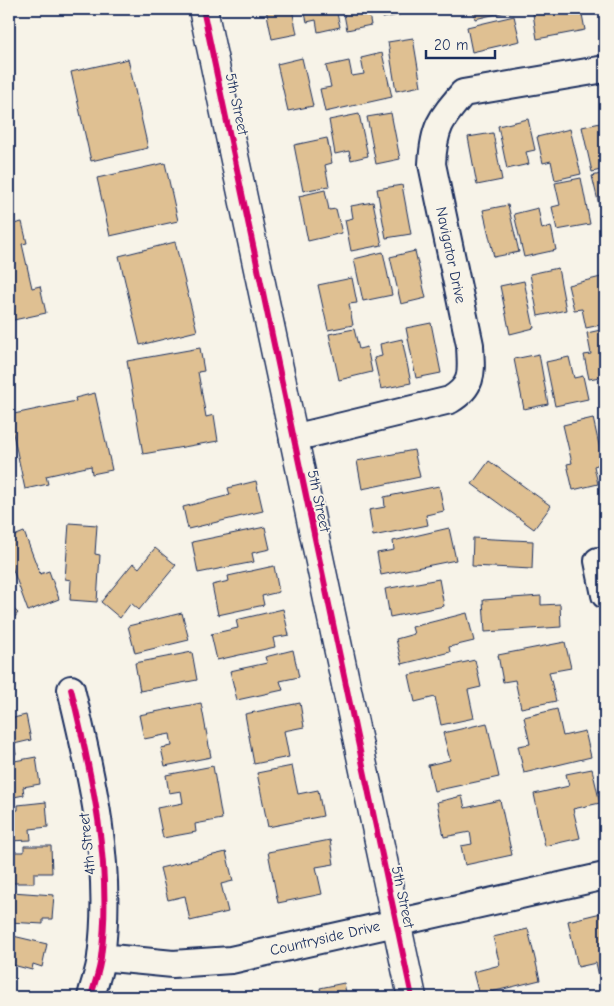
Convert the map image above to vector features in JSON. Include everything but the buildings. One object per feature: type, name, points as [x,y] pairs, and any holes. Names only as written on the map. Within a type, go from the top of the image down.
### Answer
[{"type":"street","name":"5th Street","points":[[203,9],[250,223],[292,438],[412,997]]},
{"type":"street","name":"Navigator Drive","points":[[292,438],[450,400],[462,392],[472,376],[470,345],[432,164],[433,139],[443,117],[463,93],[605,69]]},
{"type":"street","points":[[598,561],[605,595]]},
{"type":"street","name":"4th Street","points":[[71,689],[90,767],[103,850],[101,957],[91,997]]},
{"type":"street","name":"Countryside Drive","points":[[101,957],[173,964],[231,960],[605,876]]},
{"type":"cycle path","points":[[203,9],[412,997]]},
{"type":"cycle path","points":[[71,689],[93,788],[102,855],[104,923],[100,962],[91,997]]}]
